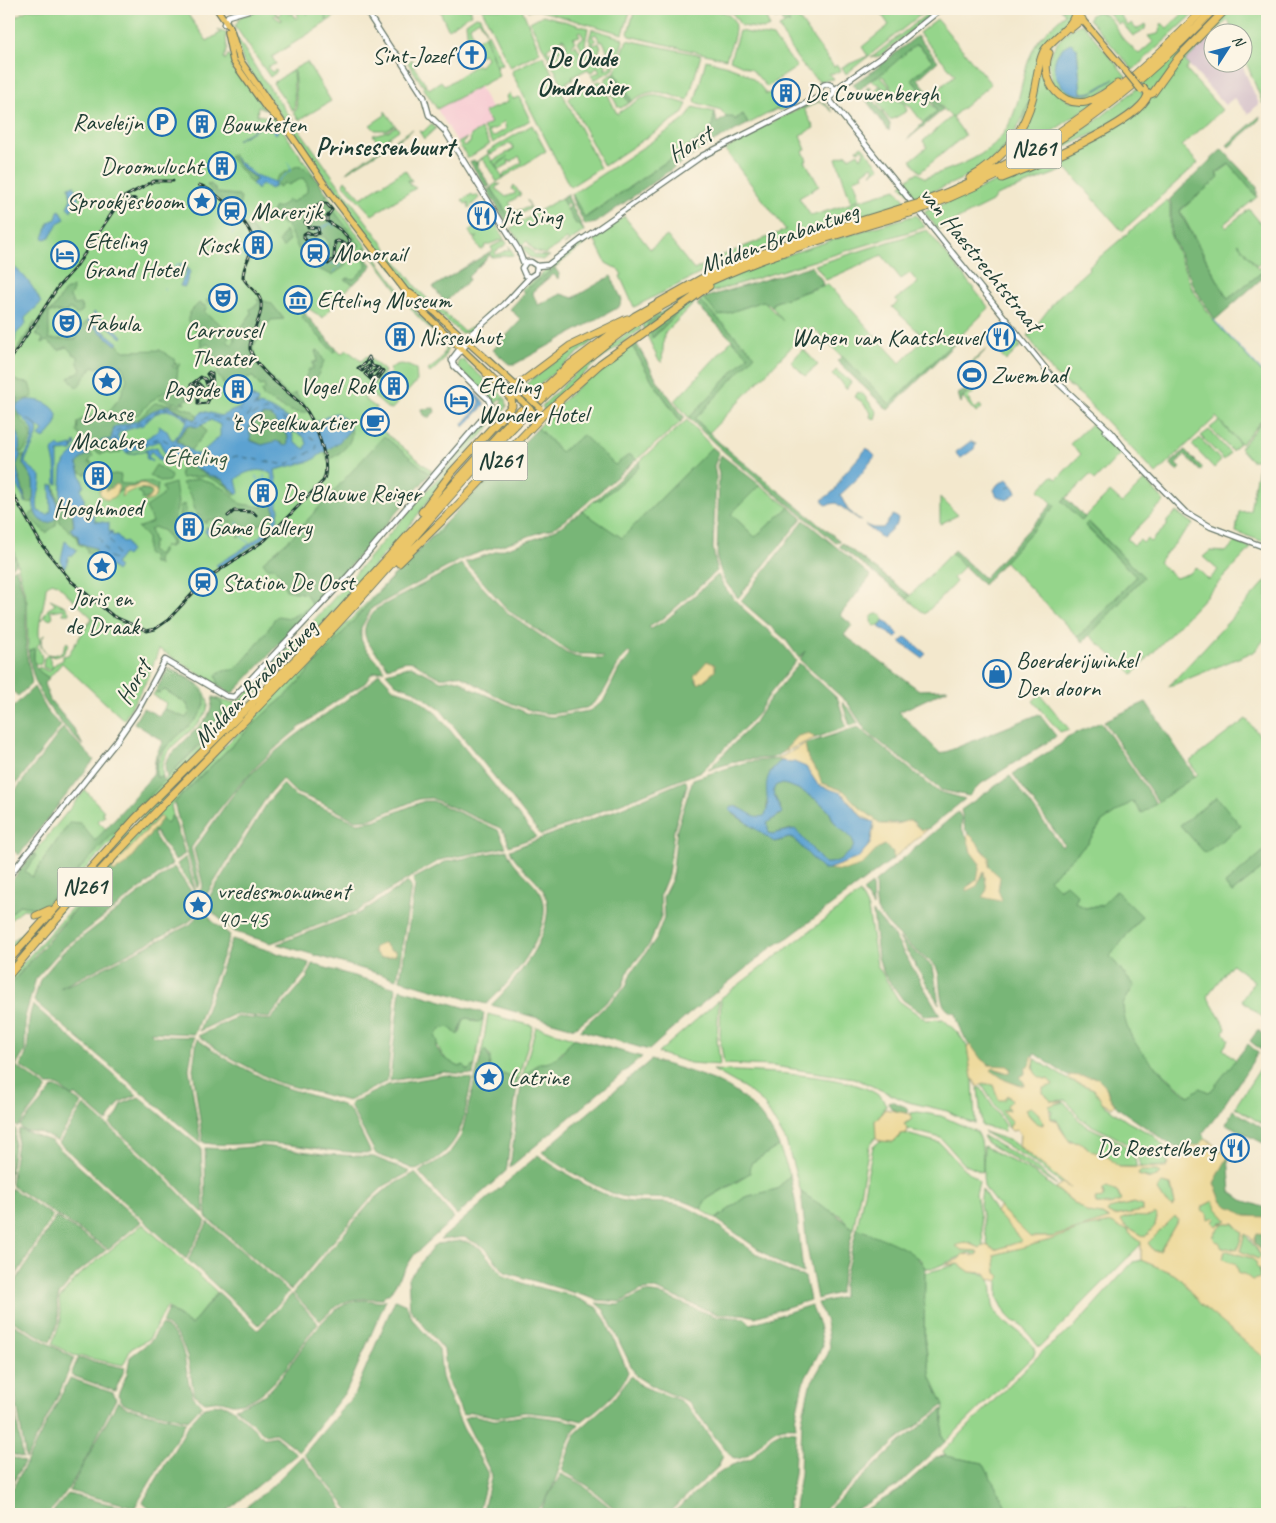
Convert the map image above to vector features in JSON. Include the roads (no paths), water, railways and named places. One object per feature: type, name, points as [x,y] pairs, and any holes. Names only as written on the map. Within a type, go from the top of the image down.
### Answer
[{"type":"highway","name":"N261","points":[[930,199],[972,177],[991,164],[1007,148],[1027,115],[1045,50],[1073,21],[1075,9]]},
{"type":"highway","name":"Midden-Brabantweg","points":[[922,205],[930,199],[987,174],[1034,149],[1102,102],[1144,66],[1204,9]]},
{"type":"highway","name":"Midden-Brabantweg","points":[[9,975],[72,901],[140,828],[266,700],[369,590],[501,441],[565,377],[594,353],[645,317],[695,288],[745,266],[801,245],[985,183],[1053,145],[1106,108],[1149,71],[1214,9]]},
{"type":"highway","name":"N261","points":[[985,183],[997,181],[1091,139],[1133,111],[1148,95],[1153,93],[1178,58],[1226,9]]},
{"type":"highway","name":"N261","points":[[1082,19],[1056,41],[1048,54],[1045,65],[1047,78],[1058,94],[1070,101],[1088,101],[1104,94],[1133,71],[1144,66]]},
{"type":"highway","name":"Midden-Brabantweg","points":[[9,960],[55,906],[136,819],[306,649],[527,403],[578,358],[635,316],[692,283],[784,245],[908,210]]},
{"type":"highway","name":"N261","points":[[369,590],[457,506],[539,412],[618,350],[701,291],[745,266]]},
{"type":"highway","name":"N261","points":[[516,388],[546,362],[570,346],[621,320],[635,316]]},
{"type":"highway","name":"N261","points":[[385,560],[452,472],[512,406],[511,398],[488,374]]},
{"type":"highway","name":"N261","points":[[36,916],[55,906]]},
{"type":"main road","points":[[215,9],[232,32],[237,54],[280,120],[331,194],[418,307],[488,374],[525,398]]},
{"type":"main road","points":[[1075,9],[1125,68]]},
{"type":"main road","points":[[1075,9],[1148,95]]},
{"type":"main road","points":[[406,290],[435,312],[539,412]]},
{"type":"street","points":[[224,22],[234,14],[252,9]]},
{"type":"street","points":[[365,9],[424,98],[430,115],[445,131],[474,178],[480,184],[484,194],[526,263],[537,268]]},
{"type":"street","points":[[820,94],[829,98],[833,88],[880,58],[941,9]]},
{"type":"street","name":"Horst","points":[[9,876],[120,736],[165,660],[226,696],[234,698],[329,596],[456,450],[489,411],[490,404],[486,396],[454,366],[452,361],[480,327],[525,284],[528,276],[534,275],[537,268],[580,241],[702,156],[820,94],[822,85],[829,84],[833,88]]},
{"type":"street","name":"van Haestrechtstraat","points":[[829,98],[835,108],[1053,378],[1116,438],[1185,512],[1211,527],[1267,548]]},
{"type":"street","points":[[526,263],[522,268],[528,276]]},
{"type":"water","points":[[1071,43],[1077,48],[1081,93],[1092,92],[1114,79],[1097,90],[1090,93],[1086,94],[1075,94],[1066,90],[1056,75],[1054,66],[1056,57],[1062,49]]},
{"type":"water","points":[[262,121],[270,121],[278,132],[275,134],[268,123],[237,140],[260,126]]},
{"type":"water","points":[[234,157],[255,175],[275,182],[275,186],[271,189],[261,184],[257,190],[252,184],[257,179],[242,168]]},
{"type":"water","points":[[74,185],[79,200],[74,203],[71,211],[67,207],[71,199],[69,187]]},
{"type":"water","points":[[60,210],[65,219],[58,223],[50,237],[43,238],[49,222],[56,219]]},
{"type":"water","points":[[179,264],[184,264],[190,272],[185,287],[180,286],[187,270],[185,268],[184,272]]},
{"type":"water","points":[[9,265],[24,276],[41,303],[25,318],[26,324],[16,334],[15,342],[9,344]]},
{"type":"water","points":[[94,312],[123,336],[122,338],[93,314]]},
{"type":"water","points":[[89,319],[118,343],[116,345],[87,321]]},
{"type":"water","points":[[476,394],[485,404],[464,427],[463,424],[480,402],[474,395]]},
{"type":"water","points":[[251,395],[258,400],[256,407],[259,405],[272,409],[301,423],[311,424],[337,413],[346,420],[351,429],[339,442],[311,461],[275,470],[277,484],[274,491],[279,510],[276,526],[268,535],[219,568],[216,565],[249,545],[271,525],[275,512],[270,492],[271,474],[258,470],[243,474],[236,480],[239,493],[237,494],[222,479],[210,476],[172,455],[166,456],[159,441],[127,452],[130,454],[109,441],[89,448],[100,441],[111,439],[114,427],[138,421],[152,411],[168,405],[194,420],[203,411],[221,416],[239,408],[246,397]],"holes":[[[166,410],[178,413],[187,421],[174,440],[171,439],[167,431],[159,426],[159,430],[155,433],[135,443],[126,445],[117,437],[120,432],[143,425],[155,414]],[[263,415],[272,416],[288,436],[288,445],[284,446],[277,441],[262,445],[251,441],[249,427]],[[211,420],[220,425],[220,436],[200,454],[196,454],[177,442],[177,438],[188,425],[198,427]],[[294,432],[303,436],[307,443],[305,449],[295,443],[292,433]],[[177,449],[204,463],[205,465],[187,460]]]},
{"type":"water","points":[[18,397],[10,417],[19,436],[20,457],[16,466],[26,503],[9,467],[9,406]]},
{"type":"water","points":[[26,400],[44,402],[52,407],[57,414],[56,425],[44,439],[39,436],[43,431],[36,425],[38,433],[25,463],[41,476],[37,501],[38,511],[48,515],[51,511],[50,485],[54,485],[57,511],[54,520],[49,523],[38,518],[35,512],[33,481],[23,464],[32,441],[33,433],[16,406]]},
{"type":"water","points":[[971,441],[976,444],[974,449],[961,458],[958,457],[956,452]]},
{"type":"water","points":[[75,442],[76,445],[72,451],[58,452],[58,484],[56,484],[52,452],[58,445],[61,448],[72,445],[72,449]]},
{"type":"water","points":[[80,446],[84,452],[90,452],[89,455],[84,456],[77,464],[84,485],[81,489],[84,506],[89,510],[93,510],[95,521],[109,523],[109,532],[112,531],[113,536],[117,535],[123,542],[126,541],[130,551],[126,556],[123,554],[115,564],[119,567],[116,571],[99,557],[95,548],[79,543],[78,536],[70,529],[74,526],[72,508],[64,505],[60,499],[62,469],[65,461]]},
{"type":"water","points":[[157,447],[162,460],[169,463],[161,462],[151,451],[148,457],[153,460],[152,462],[146,458],[147,451],[134,453]]},
{"type":"water","points":[[867,448],[875,456],[858,478],[840,495],[848,510],[861,521],[836,503],[826,505],[822,500],[834,491],[844,474]]},
{"type":"water","points":[[1007,479],[1015,488],[1016,493],[1007,500],[997,496],[994,490],[997,485]]},
{"type":"water","points":[[893,515],[898,518],[897,524],[882,538],[865,525],[873,528],[883,528]]},
{"type":"water","points":[[223,524],[225,531],[223,534],[209,535],[205,532],[207,526],[209,532],[221,531]]},
{"type":"water","points":[[65,541],[77,550],[73,556],[69,555],[67,564],[63,569],[61,559]]},
{"type":"water","points":[[885,620],[899,635],[896,638],[879,627]]},
{"type":"water","points":[[906,637],[926,654],[922,658],[900,642]]},
{"type":"water","points":[[781,761],[794,762],[806,767],[818,785],[841,793],[864,819],[874,822],[870,844],[858,858],[828,869],[822,869],[794,839],[789,838],[774,842],[729,810],[731,806],[740,808],[752,815],[764,816],[768,804],[766,791],[768,776]],"holes":[[[784,784],[804,792],[822,804],[836,824],[851,838],[854,846],[851,851],[838,861],[824,863],[795,829],[773,834],[769,833],[767,823],[782,813],[773,792],[775,786]]]},
{"type":"waterway","points":[[275,183],[290,171],[291,168],[288,163]]},
{"type":"waterway","points":[[331,220],[334,227]]},
{"type":"waterway","points":[[317,229],[332,223]]},
{"type":"waterway","points":[[311,229],[321,231],[328,225]]},
{"type":"waterway","points":[[232,235],[236,227]]},
{"type":"waterway","points":[[305,246],[307,236]]},
{"type":"waterway","points":[[308,254],[314,265],[321,268],[329,263],[339,264],[340,266],[333,273]]},
{"type":"waterway","points":[[176,269],[175,265],[179,264]]},
{"type":"waterway","points":[[1214,320],[1267,377]]},
{"type":"waterway","points":[[264,475],[266,485]]},
{"type":"waterway","points":[[256,476],[261,486]]},
{"type":"waterway","points":[[261,478],[263,486]]},
{"type":"waterway","points":[[267,484],[269,479]]},
{"type":"waterway","points":[[238,522],[237,525],[242,530],[242,537],[249,543]]},
{"type":"railway","points":[[9,362],[58,287],[75,268],[122,198],[154,181],[173,181]]},
{"type":"railway","points":[[9,487],[41,544],[71,581],[113,616],[147,631],[155,629],[168,620],[206,579],[265,540],[323,481],[325,473],[324,453],[312,420],[302,405],[259,366],[250,349],[250,343],[261,308],[260,298],[243,277],[244,268],[253,243],[252,236],[241,218],[232,209],[214,193],[199,185]]},
{"type":"railway","points":[[133,199],[136,202],[133,205],[130,202],[133,199]]},
{"type":"railway","points":[[320,203],[326,203],[332,210],[327,217],[327,221],[342,231],[350,240],[348,245],[338,241],[335,242],[334,259],[328,264],[304,238],[304,234],[307,232],[314,235],[319,233],[318,228],[308,227],[305,222],[320,203]]},
{"type":"railway","points":[[369,357],[372,366],[379,368],[371,373],[370,376],[374,378],[381,370],[384,371],[375,383],[365,374],[370,369],[369,366],[362,371],[358,368],[365,364],[369,357]]},
{"type":"railway","points":[[209,372],[212,374],[213,391],[207,403],[198,404],[198,396],[202,396],[202,387],[197,382],[195,384],[198,389],[194,390],[191,385],[201,377],[205,379],[207,385],[210,378],[207,374],[209,372]]},
{"type":"railway","points":[[228,516],[234,511],[253,512],[256,515]]},
{"type":"place","name":"Sint-Jozef","points":[[472,55]]},
{"type":"place","name":"De Couwenbergh","points":[[786,93]]},
{"type":"place","name":"Raveleijn","points":[[162,122]]},
{"type":"place","name":"Bouwketen","points":[[202,124]]},
{"type":"place","name":"Droomvlucht","points":[[222,166]]},
{"type":"place","name":"Sprookjesboom","points":[[202,201]]},
{"type":"place","name":"Marerijk","points":[[232,211]]},
{"type":"place","name":"Jit Sing","points":[[482,216]]},
{"type":"place","name":"Kiosk","points":[[258,245]]},
{"type":"place","name":"Monorail","points":[[315,253]]},
{"type":"place","name":"Efteling Grand Hotel","points":[[65,255]]},
{"type":"place","name":"Carrousel Theater","points":[[223,298]]},
{"type":"place","name":"Efteling Museum","points":[[298,300]]},
{"type":"place","name":"Fabula","points":[[67,323]]},
{"type":"place","name":"Nissenhut","points":[[400,337]]},
{"type":"place","name":"Wapen van Kaatsheuvel","points":[[1001,337]]},
{"type":"place","name":"Zwembad","points":[[972,375]]},
{"type":"place","name":"Danse Macabre","points":[[107,381]]},
{"type":"place","name":"Vogel Rok","points":[[394,386]]},
{"type":"place","name":"Pagode","points":[[238,389]]},
{"type":"place","name":"Efteling Wonder Hotel","points":[[459,400]]},
{"type":"place","name":"'t Speelkwartier","points":[[375,422]]},
{"type":"place","name":"Hooghmoed","points":[[98,476]]},
{"type":"place","name":"De Blauwe Reiger","points":[[263,493]]},
{"type":"place","name":"Game Gallery","points":[[189,527]]},
{"type":"place","name":"Joris en de Draak","points":[[102,566]]},
{"type":"place","name":"Station De Oost","points":[[203,582]]},
{"type":"place","name":"Boerderijwinkel Den doorn","points":[[997,674]]},
{"type":"place","name":"vredesmonument 40-45","points":[[198,905]]},
{"type":"place","name":"Latrine","points":[[489,1077]]},
{"type":"place","name":"De Roestelberg","points":[[1235,1148]]},
{"type":"district","name":"De Oude Omdraaier","points":[[582,72]]},
{"type":"district","name":"Prinsessenbuurt","points":[[385,147]]},
{"type":"park label","name":"Efteling","points":[[195,457]]}]
